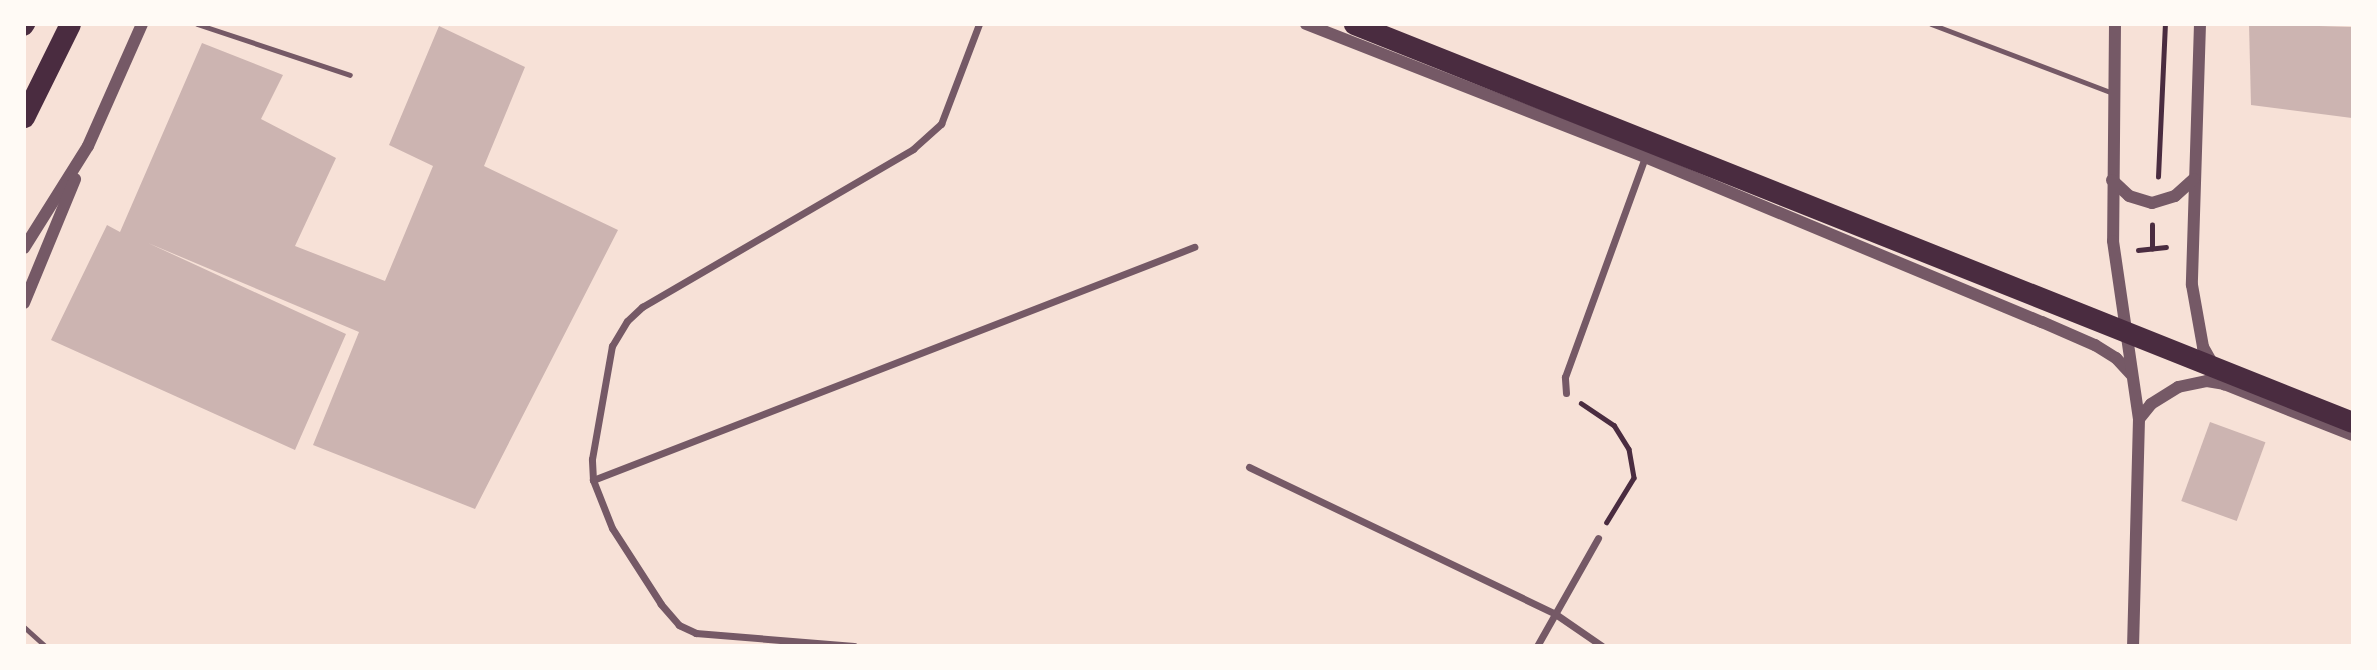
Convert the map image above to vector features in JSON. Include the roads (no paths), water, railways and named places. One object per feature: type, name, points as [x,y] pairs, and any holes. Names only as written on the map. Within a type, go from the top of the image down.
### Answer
[{"type":"highway","points":[[24,117],[70,24]]},
{"type":"highway","points":[[1354,24],[2353,422]]},
{"type":"highway","points":[[1365,24],[2353,415]]},
{"type":"street","points":[[24,303],[88,146],[142,24]]},
{"type":"street","points":[[854,646],[696,633],[679,625],[660,604],[600,506],[593,480],[592,458],[612,346],[627,321],[642,307],[913,149],[941,124],[979,24]]},
{"type":"street","points":[[1306,24],[1646,157],[2095,345],[2116,358],[2131,374]]},
{"type":"street","points":[[2115,24],[2113,241],[2139,419],[2133,646]]},
{"type":"street","points":[[2200,24],[2192,261],[2195,311],[2203,347],[2224,384]]},
{"type":"street","points":[[24,248],[88,146]]},
{"type":"street","points":[[1569,394],[1565,377],[1646,157]]},
{"type":"street","points":[[2112,180],[2129,196],[2152,203],[2175,196],[2194,179]]},
{"type":"street","points":[[593,480],[1194,247]]},
{"type":"street","points":[[2139,419],[2151,404],[2178,387],[2207,382],[2224,384],[2353,435]]},
{"type":"street","points":[[1249,467],[1554,613],[1602,646]]},
{"type":"street","points":[[1537,646],[1598,538]]},
{"type":"lane","points":[[197,24],[350,75]]},
{"type":"lane","points":[[1931,24],[2113,93]]},
{"type":"lane","points":[[24,627],[45,646]]}]
